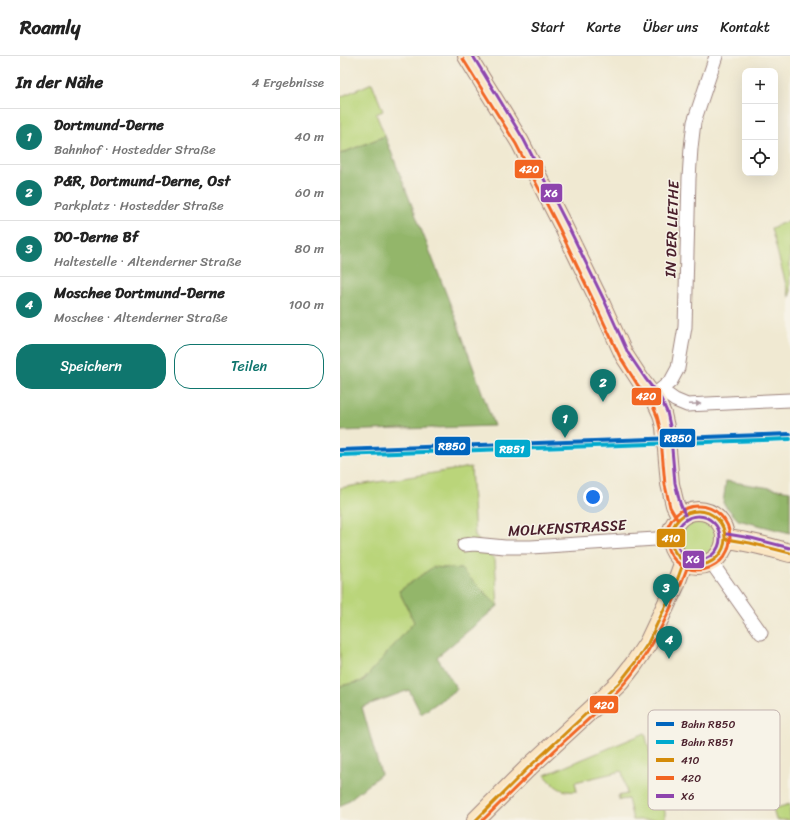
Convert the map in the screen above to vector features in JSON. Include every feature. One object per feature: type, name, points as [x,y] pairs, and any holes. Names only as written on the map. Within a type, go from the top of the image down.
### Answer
[{"type":"main road","points":[[467,56],[523,148],[568,235],[624,355],[641,381],[657,393],[656,401],[662,414],[666,434],[670,484],[681,517]]},
{"type":"main road","points":[[700,511],[711,514],[719,520],[725,531],[726,540],[722,552],[718,557],[711,562],[697,565],[684,561],[679,557],[675,552],[671,538],[672,530],[681,517],[692,512],[700,511]]},
{"type":"main road","points":[[726,540],[747,542],[790,553]]},
{"type":"main road","points":[[476,820],[528,768],[620,682],[648,643],[672,593],[684,561]]},
{"type":"street","name":"IN DER LIETHE","points":[[657,393],[671,381],[678,368],[685,327],[689,185],[694,122],[716,56]]},
{"type":"street","points":[[657,393],[686,405],[790,400]]},
{"type":"street","name":"MOLKENSTRASSE","points":[[464,545],[474,544],[505,547],[531,547],[671,538]]},
{"type":"street","points":[[711,562],[761,632]]},
{"type":"green space","points":[[372,83],[383,111],[376,114],[385,136],[340,154],[340,97]]},
{"type":"green space","points":[[385,136],[456,319],[494,426],[340,431],[340,154]]},
{"type":"green space","points":[[790,220],[790,297],[771,228]]},
{"type":"green space","points":[[471,467],[475,536],[495,560],[498,606],[461,569],[399,591],[415,622],[363,681],[340,686],[340,488]]},
{"type":"green space","points":[[726,481],[790,491],[790,533],[738,520],[723,503]]},
{"type":"green space","points":[[702,521],[711,526],[715,532],[715,546],[711,552],[702,557],[694,557],[685,552],[681,546],[680,535],[685,526],[691,522]]},
{"type":"green space","points":[[433,567],[461,569],[498,606],[437,657],[457,689],[421,714],[409,690],[362,707],[381,774],[340,807],[340,686],[363,681],[414,622],[399,591]]},
{"type":"green space","points":[[645,733],[648,745],[648,810],[664,810],[665,820],[633,820],[628,799],[619,800],[618,796],[627,794],[622,771],[575,782],[577,791],[562,790],[552,783],[545,775]]},
{"type":"green space","points":[[790,804],[790,820],[776,820],[773,810],[780,810],[780,807]]},
{"type":"rail line","name":"RB50","points":[[340,450],[790,434]]},
{"type":"rail line","name":"RB51","points":[[340,455],[790,439]]},
{"type":"transit line","name":"X6","points":[[473,56],[524,140],[568,226],[628,353],[661,399],[667,412],[670,426],[675,483],[685,515]]},
{"type":"transit line","name":"420","points":[[463,59],[516,144],[560,230],[620,357],[652,404],[660,428],[665,485],[670,507],[677,519]]},
{"type":"transit line","name":"420","points":[[698,506],[710,508],[721,515],[728,526],[730,538],[728,550],[721,561],[710,568],[698,570],[686,568],[675,561],[668,550],[666,538],[668,526],[675,515],[686,508],[698,506]]},
{"type":"transit line","name":"410","points":[[693,511],[703,511],[713,515],[721,523],[725,533],[725,538],[725,543],[721,553],[713,561],[703,565],[693,565],[683,561],[675,553],[671,543],[671,533],[675,523],[683,515],[693,511]]},
{"type":"transit line","name":"X6","points":[[694,516],[702,516],[714,522],[720,534],[720,538],[720,542],[714,554],[702,560],[694,560],[682,554],[676,542],[676,534],[682,522],[694,516]]},
{"type":"transit line","name":"X6","points":[[727,534],[751,538],[790,548]]},
{"type":"transit line","name":"410","points":[[726,539],[750,543],[790,553]]},
{"type":"transit line","name":"410","points":[[476,820],[528,768],[620,682],[648,643],[675,586],[684,561]]},
{"type":"transit line","name":"420","points":[[483,820],[605,704],[631,676],[646,654],[660,629],[679,590],[689,563]]},
{"type":"place","name":"P&R, Dortmund-Derne, Ost","points":[[603,402]]},
{"type":"place","name":"Dortmund-Derne","points":[[565,438]]},
{"type":"place","name":"DO-Derne Bf","points":[[666,607]]},
{"type":"place","name":"Moschee Dortmund-Derne","points":[[669,659]]}]
